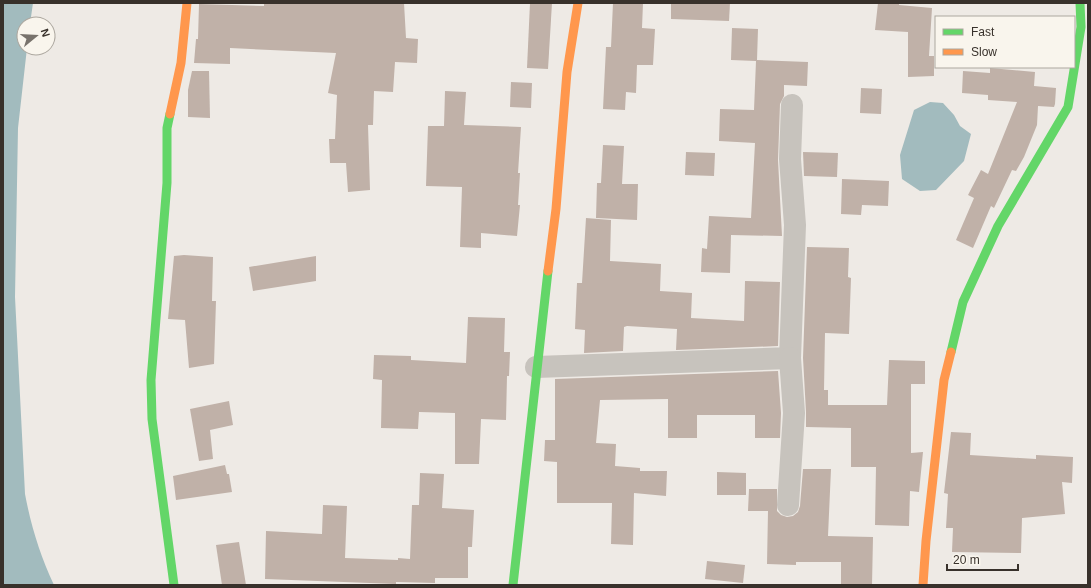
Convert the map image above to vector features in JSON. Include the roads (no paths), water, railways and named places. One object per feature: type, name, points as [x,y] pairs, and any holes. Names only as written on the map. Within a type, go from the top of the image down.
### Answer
[{"type":"street","points":[[174,585],[152,420],[151,380],[167,183],[168,128],[181,63],[187,3]]},
{"type":"street","points":[[513,585],[536,367],[556,209],[567,72],[578,3]]},
{"type":"street","points":[[1075,64],[1081,27],[1080,3]]},
{"type":"street","points":[[923,585],[926,541],[944,380],[963,302],[998,226],[1068,107],[1074,68]]},
{"type":"street","points":[[788,505],[794,413],[790,358],[795,225],[790,159],[792,105]]},
{"type":"street","points":[[536,367],[790,358]]},
{"type":"water","points":[[3,3],[33,3],[31,16],[16,16],[16,56],[26,56],[18,128],[15,297],[25,494],[36,540],[54,585],[3,585]]},
{"type":"water","points":[[930,102],[943,103],[954,115],[960,126],[971,134],[964,161],[936,190],[920,191],[902,179],[900,155],[914,110]]}]
